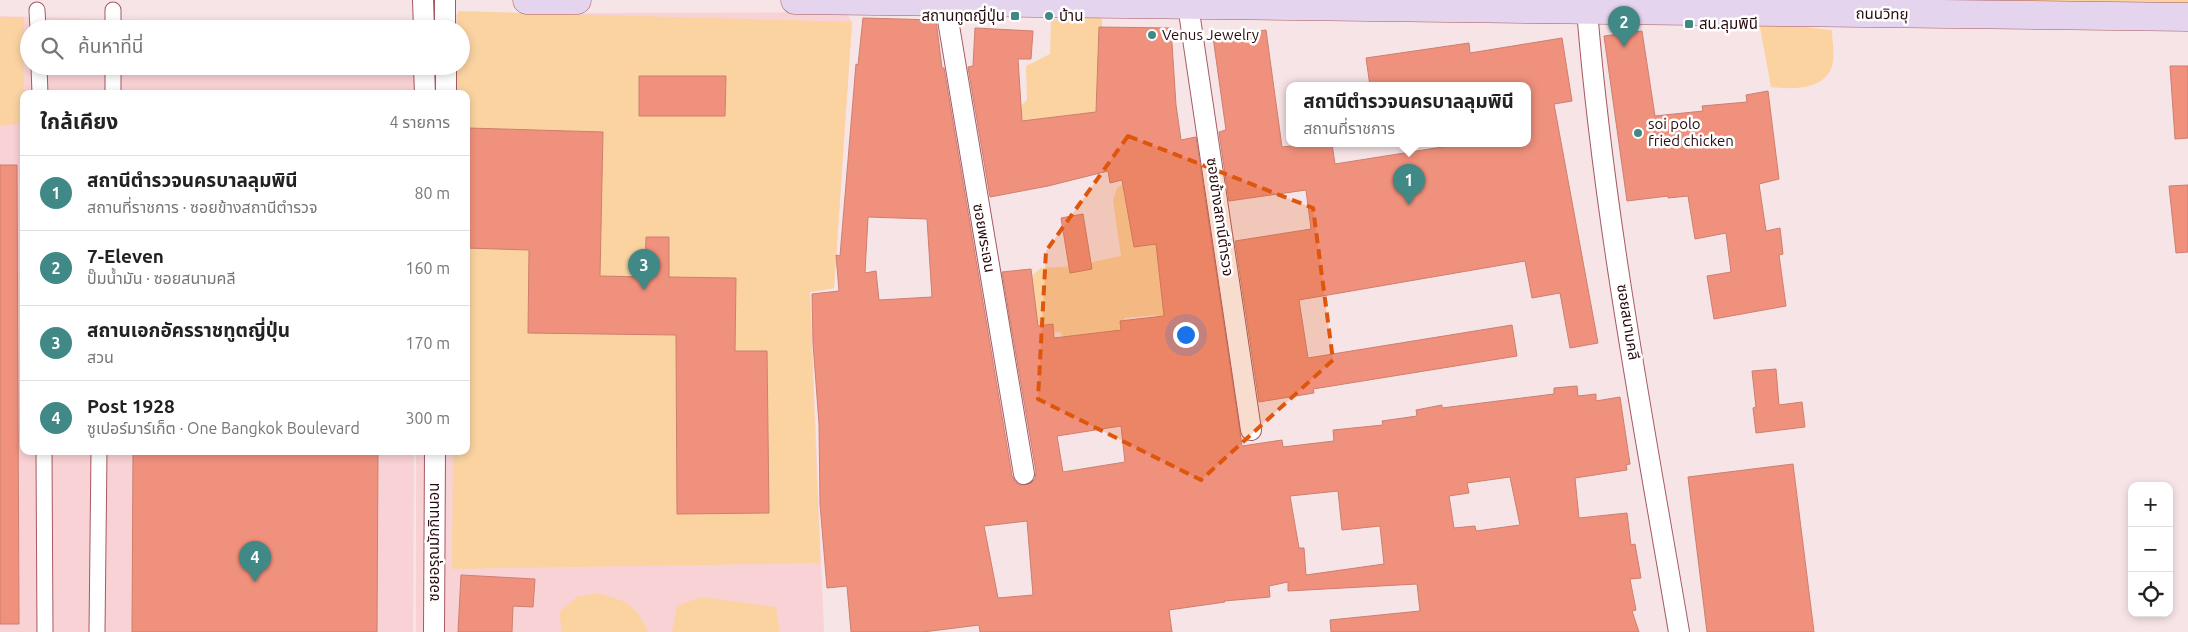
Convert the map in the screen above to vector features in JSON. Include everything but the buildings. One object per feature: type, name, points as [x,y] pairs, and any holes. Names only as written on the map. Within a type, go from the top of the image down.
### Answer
[{"type":"main road","points":[[527,0],[577,0]]},
{"type":"main road","name":"ถนนวิทยุ","points":[[796,0],[1188,5],[1399,4],[1587,10],[1713,6],[2188,18]]},
{"type":"street","points":[[423,0],[424,20]]},
{"type":"street","points":[[444,0],[445,20]]},
{"type":"street","name":"ซอยพระเจน","points":[[945,2],[1024,474]]},
{"type":"street","name":"ซอยข้างสถานีตำรวจ","points":[[1188,5],[1251,430]]},
{"type":"street","points":[[37,10],[38,20]]},
{"type":"street","points":[[113,10],[113,20]]},
{"type":"street","name":"ซอยสนามคลี","points":[[1587,10],[1607,187],[1679,632]]},
{"type":"street","points":[[39,75],[40,90]]},
{"type":"street","points":[[113,75],[113,90]]},
{"type":"street","points":[[424,75],[425,90]]},
{"type":"street","points":[[446,75],[446,90]]},
{"type":"street","points":[[44,455],[45,632]]},
{"type":"street","points":[[97,632],[99,455]]},
{"type":"street","name":"ซอยอรุณมักกินนอน","points":[[434,632],[435,455]]},
{"type":"highlighted area","points":[[1128,136],[1313,208],[1333,360],[1201,480],[1038,399],[1046,251]]},
{"type":"shaded area","points":[[1763,0],[2188,0],[2188,6]]},
{"type":"shaded area","points":[[458,11],[852,22],[834,288],[810,292],[820,563],[452,569],[453,455],[470,455],[470,90],[457,90],[457,75],[470,75],[470,20],[458,20]]},
{"type":"shaded area","points":[[846,12],[852,22],[834,288],[810,292],[824,632],[416,632],[416,455],[470,455],[470,90],[20,90],[20,455],[414,455],[413,632],[0,632],[0,16],[139,20],[20,20],[20,75],[470,75],[470,20],[416,20],[416,14]]},
{"type":"shaded area","points":[[0,17],[24,17],[24,20],[20,20],[20,75],[24,75],[24,90],[20,90],[20,124],[0,125]]},
{"type":"shaded area","points":[[1102,17],[1103,105],[1094,131],[1009,150],[1011,115],[1027,100],[1026,66],[1050,54],[1051,19]]},
{"type":"shaded area","points":[[1759,22],[1832,30],[1833,60],[1831,69],[1826,76],[1812,85],[1804,87],[1771,87]]},
{"type":"shaded area","points":[[1126,182],[1181,228],[1161,339],[1157,315],[1125,318],[1115,336],[1069,344],[1060,332],[1026,337],[1004,330],[1002,310],[1016,289],[1041,268],[1074,266],[1121,256],[1113,200],[1117,188]]},
{"type":"shaded area","points":[[597,593],[628,604],[638,614],[648,630],[646,632],[561,632],[560,611],[577,597]]},
{"type":"shaded area","points":[[701,597],[776,607],[780,632],[672,632],[677,606]]},
{"type":"place","name":"สถานทูตญี่ปุ่น","points":[[1015,16]]},
{"type":"place","name":"บ้าน","points":[[1049,16]]},
{"type":"place","name":"สน.ลุมพินี","points":[[1689,24]]},
{"type":"place","name":"Venus Jewelry","points":[[1152,35]]},
{"type":"place","name":"7-Eleven","points":[[1624,47]]},
{"type":"place","name":"soi polo fried chicken","points":[[1638,133]]},
{"type":"place","name":"สถานีตำรวจนครบาลลุมพินี","points":[[1409,205]]},
{"type":"place","name":"สถานเอกอัครราชทูตญี่ปุ่น","points":[[644,290]]},
{"type":"place","name":"Post 1928","points":[[255,582]]}]
